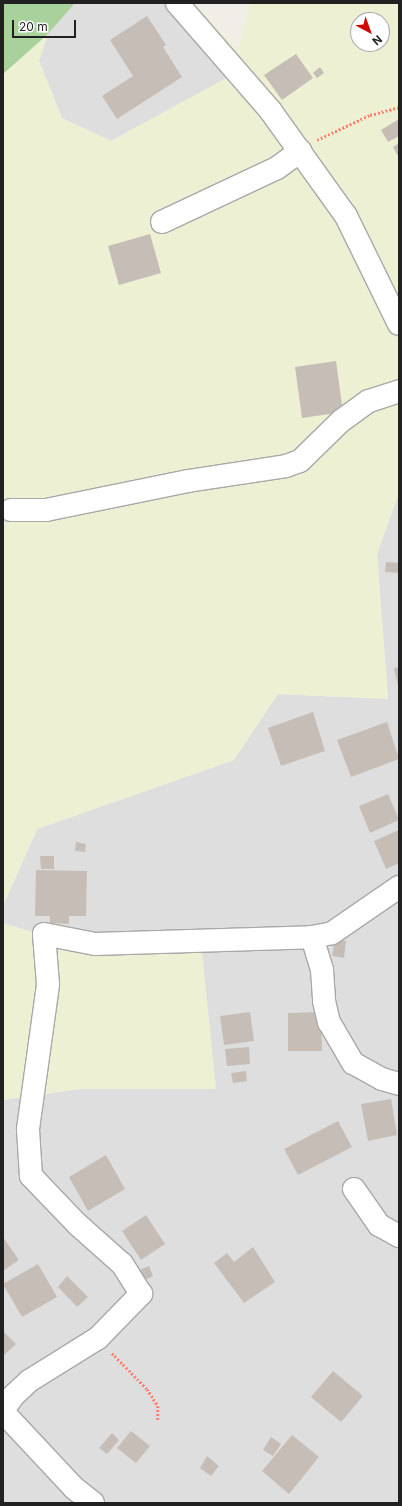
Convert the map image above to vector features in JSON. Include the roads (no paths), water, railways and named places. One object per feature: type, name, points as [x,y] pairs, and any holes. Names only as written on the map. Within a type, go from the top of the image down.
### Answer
[{"type":"street","points":[[177,3],[270,110],[346,216],[399,324]]},
{"type":"street","points":[[162,222],[277,168],[300,151]]},
{"type":"street","points":[[11,510],[46,510],[188,481],[286,466],[300,461],[341,421],[370,401],[399,391]]},
{"type":"street","points":[[93,1503],[74,1488],[3,1411],[12,1396],[29,1381],[98,1338],[141,1294],[122,1264],[78,1225],[31,1176],[28,1129],[48,984],[44,934],[95,944],[312,937],[332,933],[399,887]]},
{"type":"street","points":[[312,937],[322,970],[324,1001],[329,1022],[353,1063],[382,1079],[399,1084]]},
{"type":"street","points":[[354,1189],[379,1225],[399,1236]]}]
